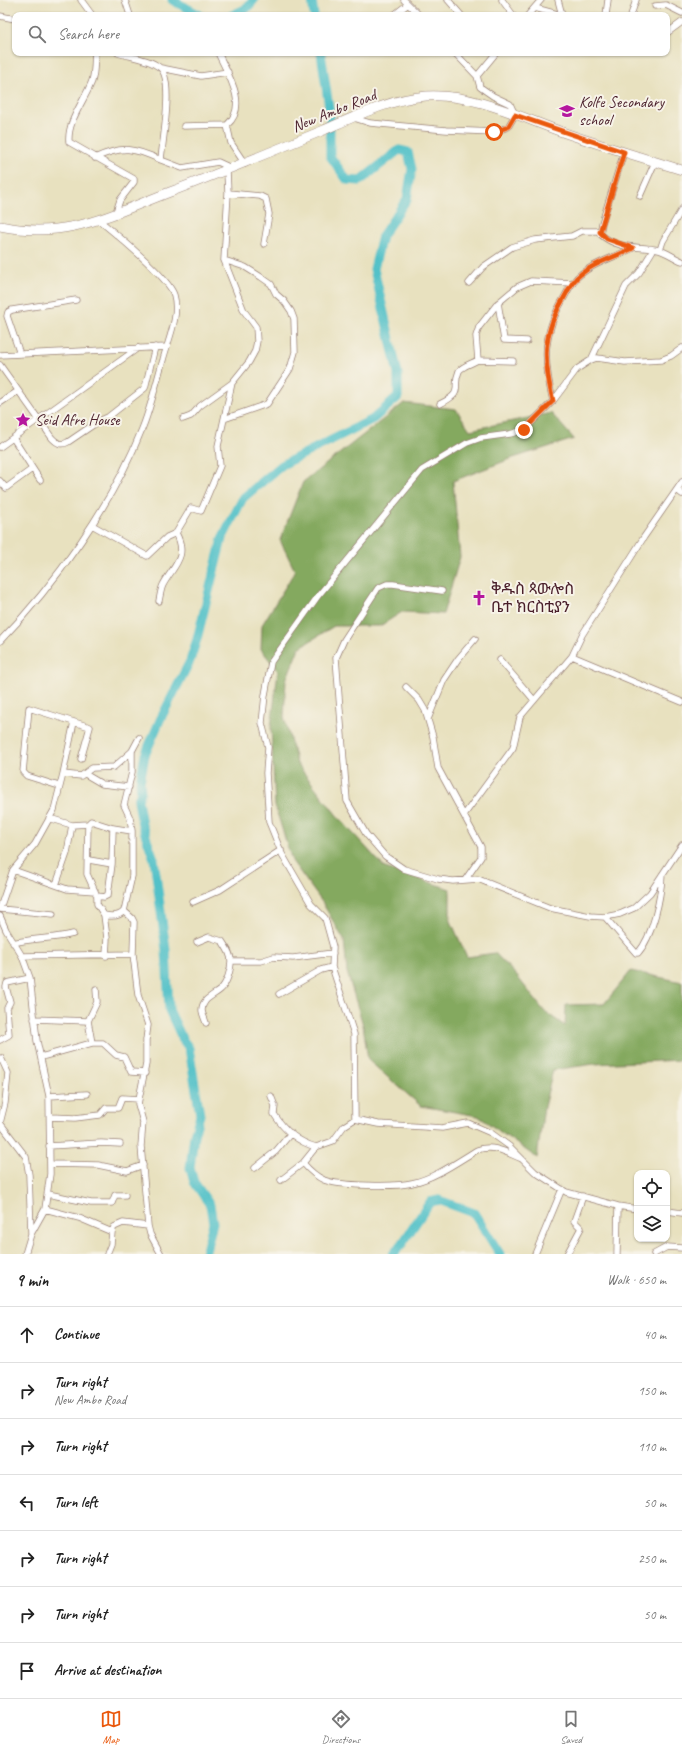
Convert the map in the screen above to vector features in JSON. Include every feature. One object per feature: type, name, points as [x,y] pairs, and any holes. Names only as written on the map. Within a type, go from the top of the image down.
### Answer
[{"type":"main road","name":"New Ambo Road","points":[[0,226],[46,231],[65,229],[100,220],[245,164],[350,119],[396,102],[426,96],[465,99],[682,170]]},
{"type":"street","points":[[82,0],[90,12]]},
{"type":"street","points":[[125,0],[129,12]]},
{"type":"street","points":[[448,0],[458,12]]},
{"type":"street","points":[[502,0],[511,12]]},
{"type":"street","points":[[531,12],[541,0]]},
{"type":"street","points":[[558,0],[561,12]]},
{"type":"street","points":[[606,12],[608,0]]},
{"type":"street","points":[[632,12],[636,0]]},
{"type":"street","points":[[397,12],[406,2],[416,12]]},
{"type":"street","points":[[655,6],[666,5],[682,13]]},
{"type":"street","points":[[535,8],[550,12]]},
{"type":"street","points":[[0,16],[12,18]]},
{"type":"street","points":[[670,31],[682,22]]},
{"type":"street","points":[[95,56],[92,78],[76,113],[68,136],[71,144],[134,179],[134,182],[120,200],[115,215]]},
{"type":"street","points":[[127,56],[161,68],[201,76],[228,72]]},
{"type":"street","points":[[184,126],[227,125],[235,116],[236,89],[220,56]]},
{"type":"street","points":[[350,119],[370,123],[446,130],[494,132],[508,127],[515,115],[510,104],[493,96],[480,87],[477,76],[458,56]]},
{"type":"street","points":[[477,76],[494,56]]},
{"type":"street","points":[[161,68],[166,83],[167,104],[161,160]]},
{"type":"street","points":[[227,125],[231,143],[245,164]]},
{"type":"street","points":[[95,158],[123,148],[141,151],[182,168],[218,162],[230,170],[224,260],[242,306],[253,322],[257,333],[255,351],[249,362],[232,384],[200,406],[190,416],[183,419]]},
{"type":"street","points":[[600,232],[624,152]]},
{"type":"street","points":[[640,196],[655,162]]},
{"type":"street","points":[[228,193],[260,196],[266,199],[269,214],[264,244]]},
{"type":"street","points":[[660,250],[663,241],[682,209]]},
{"type":"street","points":[[0,642],[48,586],[92,525],[128,460],[142,429],[176,311],[174,293],[140,255],[100,220]]},
{"type":"street","points":[[469,283],[483,267],[512,247],[535,240],[572,236],[582,231],[600,232],[607,239],[633,248],[660,250],[682,261]]},
{"type":"street","points":[[553,401],[545,366],[547,334],[558,307],[573,282],[580,274],[591,267],[633,248]]},
{"type":"street","points":[[591,360],[626,286],[639,273],[653,250]]},
{"type":"street","points":[[224,260],[245,267],[271,284],[276,294],[284,301],[291,311],[294,319],[295,352],[290,369],[267,404],[224,419]]},
{"type":"street","points":[[478,360],[477,331],[498,303],[517,287],[531,281],[573,282]]},
{"type":"street","points":[[20,354],[7,316],[8,312],[12,310],[76,300]]},
{"type":"street","points":[[498,303],[504,340],[527,341]]},
{"type":"street","points":[[0,365],[40,419],[54,441],[60,444],[68,442],[99,421],[108,418],[145,388],[155,347]]},
{"type":"street","points":[[0,355],[166,347]]},
{"type":"street","points":[[0,447],[138,348]]},
{"type":"street","points":[[355,1119],[354,1034],[332,967],[333,947],[325,918],[312,904],[281,850],[269,822],[266,773],[268,747],[262,723],[271,662],[318,596],[417,475],[467,443],[481,438],[519,432],[534,421],[553,401],[577,369],[591,360],[597,358],[625,362],[653,361],[671,356],[682,348]]},
{"type":"street","points":[[440,404],[452,398],[456,392],[461,368],[478,360],[513,361]]},
{"type":"street","points":[[92,525],[147,556],[167,537],[176,533],[191,508],[201,511],[220,466],[218,446],[232,384]]},
{"type":"street","points":[[0,403],[18,391]]},
{"type":"street","points":[[13,438],[40,480]]},
{"type":"street","points":[[0,481],[6,488],[32,469]]},
{"type":"street","points":[[464,816],[513,748],[520,717],[572,656],[582,635],[682,482]]},
{"type":"street","points":[[676,490],[682,494]]},
{"type":"street","points":[[159,600],[163,585],[180,562],[180,540],[176,533]]},
{"type":"street","points":[[442,591],[393,584],[387,584],[378,588],[344,640],[336,658],[348,801],[366,834],[385,856],[404,869],[438,879],[453,881],[478,879],[550,908],[590,916],[605,917],[620,914],[634,908],[650,893],[682,845]]},
{"type":"street","points":[[428,719],[444,680],[458,659],[475,639]]},
{"type":"street","points":[[572,656],[682,702]]},
{"type":"street","points":[[500,660],[534,700]]},
{"type":"street","points":[[406,687],[419,700],[425,710],[438,768],[475,835],[482,852],[481,857],[465,880]]},
{"type":"street","points":[[59,786],[27,776],[23,772],[28,710],[32,707],[89,726],[91,729],[81,759]]},
{"type":"street","points":[[53,914],[0,909],[13,870],[35,844],[54,810],[74,722]]},
{"type":"street","points":[[63,774],[76,776],[85,774],[92,768],[114,766],[132,751],[139,738]]},
{"type":"street","points":[[104,915],[121,915],[129,898],[132,876],[132,830],[129,816],[124,808],[134,754],[132,751]]},
{"type":"street","points":[[85,774],[102,784],[129,787]]},
{"type":"street","points":[[49,818],[72,825],[88,824],[91,821],[113,828],[132,830]]},
{"type":"street","points":[[88,824],[89,860],[87,874],[96,893],[97,904],[104,915],[107,938],[106,956]]},
{"type":"street","points":[[56,885],[67,853],[72,825]]},
{"type":"street","points":[[13,870],[67,889],[96,893],[104,897],[108,895],[112,864],[113,828]]},
{"type":"street","points":[[193,902],[220,890],[281,850]]},
{"type":"street","points":[[89,860],[112,864]]},
{"type":"street","points":[[605,917],[636,953],[638,953],[650,930],[662,887],[662,875]]},
{"type":"street","points":[[124,911],[132,918],[134,922],[133,954],[138,995],[148,1025],[146,1037],[147,1056],[145,1073],[139,1099],[139,1109],[143,1122],[141,1146],[148,1226],[150,1234],[161,1254]]},
{"type":"street","points":[[0,916],[13,943],[22,956],[30,978],[37,1041],[49,1096],[50,1164],[48,1194],[45,1209],[31,1234],[25,1254]]},
{"type":"street","points":[[0,933],[6,930]]},
{"type":"street","points":[[13,943],[23,940],[57,938],[73,934]]},
{"type":"street","points":[[197,942],[209,938],[222,941],[229,953],[231,961],[226,983],[221,989],[209,997],[204,1005],[202,1010],[206,1023]]},
{"type":"street","points":[[231,961],[262,962],[274,957],[293,958],[333,953]]},
{"type":"street","points":[[22,956],[106,956],[133,954]]},
{"type":"street","points":[[278,994],[321,970],[332,967]]},
{"type":"street","points":[[0,1040],[9,1035],[7,1008],[10,1002],[6,985],[7,983],[30,978]]},
{"type":"street","points":[[92,1043],[88,1021],[97,1002],[96,989]]},
{"type":"street","points":[[34,1019],[88,1021]]},
{"type":"street","points":[[41,1057],[92,1043],[103,1043],[116,1055],[124,1058],[131,1072],[145,1073]]},
{"type":"street","points":[[0,1057],[8,1073],[1,1125],[22,1150],[28,1167],[31,1234]]},
{"type":"street","points":[[49,1096],[87,1094]]},
{"type":"street","points":[[271,1096],[275,1106],[274,1114],[290,1133],[303,1143],[316,1147]]},
{"type":"street","points":[[50,1117],[75,1118],[100,1115],[106,1108],[118,1108],[122,1098],[139,1099]]},
{"type":"street","points":[[282,1180],[303,1163],[316,1147],[333,1141],[344,1126],[355,1119],[378,1124],[442,1128],[468,1123],[491,1133],[509,1146],[535,1172],[562,1189],[618,1206],[634,1208]]},
{"type":"street","points":[[255,1168],[276,1151],[290,1133]]},
{"type":"street","points":[[49,1146],[101,1143],[120,1144]]},
{"type":"street","points":[[303,1163],[310,1171],[325,1180],[337,1183],[398,1185],[425,1179],[477,1150],[486,1147],[500,1150],[522,1159]]},
{"type":"street","points":[[50,1164],[98,1165],[127,1171],[143,1166]]},
{"type":"street","points":[[535,1254],[562,1189]]},
{"type":"street","points":[[48,1194],[91,1203],[112,1203],[115,1195],[125,1195]]},
{"type":"street","points":[[567,1254],[581,1228],[574,1221],[583,1196]]},
{"type":"street","points":[[617,1254],[618,1206]]},
{"type":"street","points":[[45,1209],[79,1218],[112,1232]]},
{"type":"street","points":[[670,1212],[682,1213]]},
{"type":"street","points":[[107,1254],[111,1244],[114,1227],[123,1223],[148,1226]]},
{"type":"street","points":[[654,1254],[667,1247],[682,1248]]},
{"type":"green space","points":[[404,403],[456,409],[470,430],[551,413],[574,439],[513,458],[453,481],[460,557],[443,614],[402,612],[380,626],[334,626],[299,648],[286,680],[284,717],[297,764],[339,818],[385,868],[450,889],[450,919],[467,957],[495,953],[516,975],[544,1011],[565,1026],[566,1005],[604,1004],[631,971],[682,982],[682,1060],[594,1064],[553,1070],[544,1107],[537,1158],[478,1116],[421,1106],[368,1060],[363,1025],[347,972],[344,940],[322,902],[292,861],[275,806],[271,727],[278,671],[261,649],[262,625],[295,571],[280,540],[303,482]]},
{"type":"waterway","points":[[172,0],[194,12]]},
{"type":"waterway","points":[[238,12],[247,8],[254,0]]},
{"type":"waterway","points":[[312,0],[314,12]]},
{"type":"waterway","points":[[205,1254],[213,1223],[210,1205],[194,1182],[190,1168],[194,1135],[200,1115],[189,1048],[183,1040],[169,1010],[166,950],[154,859],[142,825],[138,800],[141,792],[140,782],[145,755],[160,720],[190,661],[222,539],[243,498],[282,465],[373,419],[398,397],[398,374],[374,269],[382,236],[407,199],[412,169],[408,152],[399,150],[360,181],[347,180],[330,156],[330,114],[321,56]]},
{"type":"waterway","points":[[393,1254],[402,1244],[430,1202],[439,1200],[474,1213],[500,1254]]},
{"type":"place","name":"Kolfe Secondary school","points":[[567,111]]},
{"type":"place","name":"Seid Afre House","points":[[23,420]]},
{"type":"place","name":"ቅዱስ ጳውሎስ ቤተ ክርስቲያን","points":[[479,598]]},
{"type":"route","points":[[494,132],[508,127],[515,115],[624,152],[600,229],[600,234],[607,239],[633,248],[601,264],[591,267],[580,274],[573,282],[558,307],[547,334],[545,356],[548,383],[553,401],[524,430]]}]
